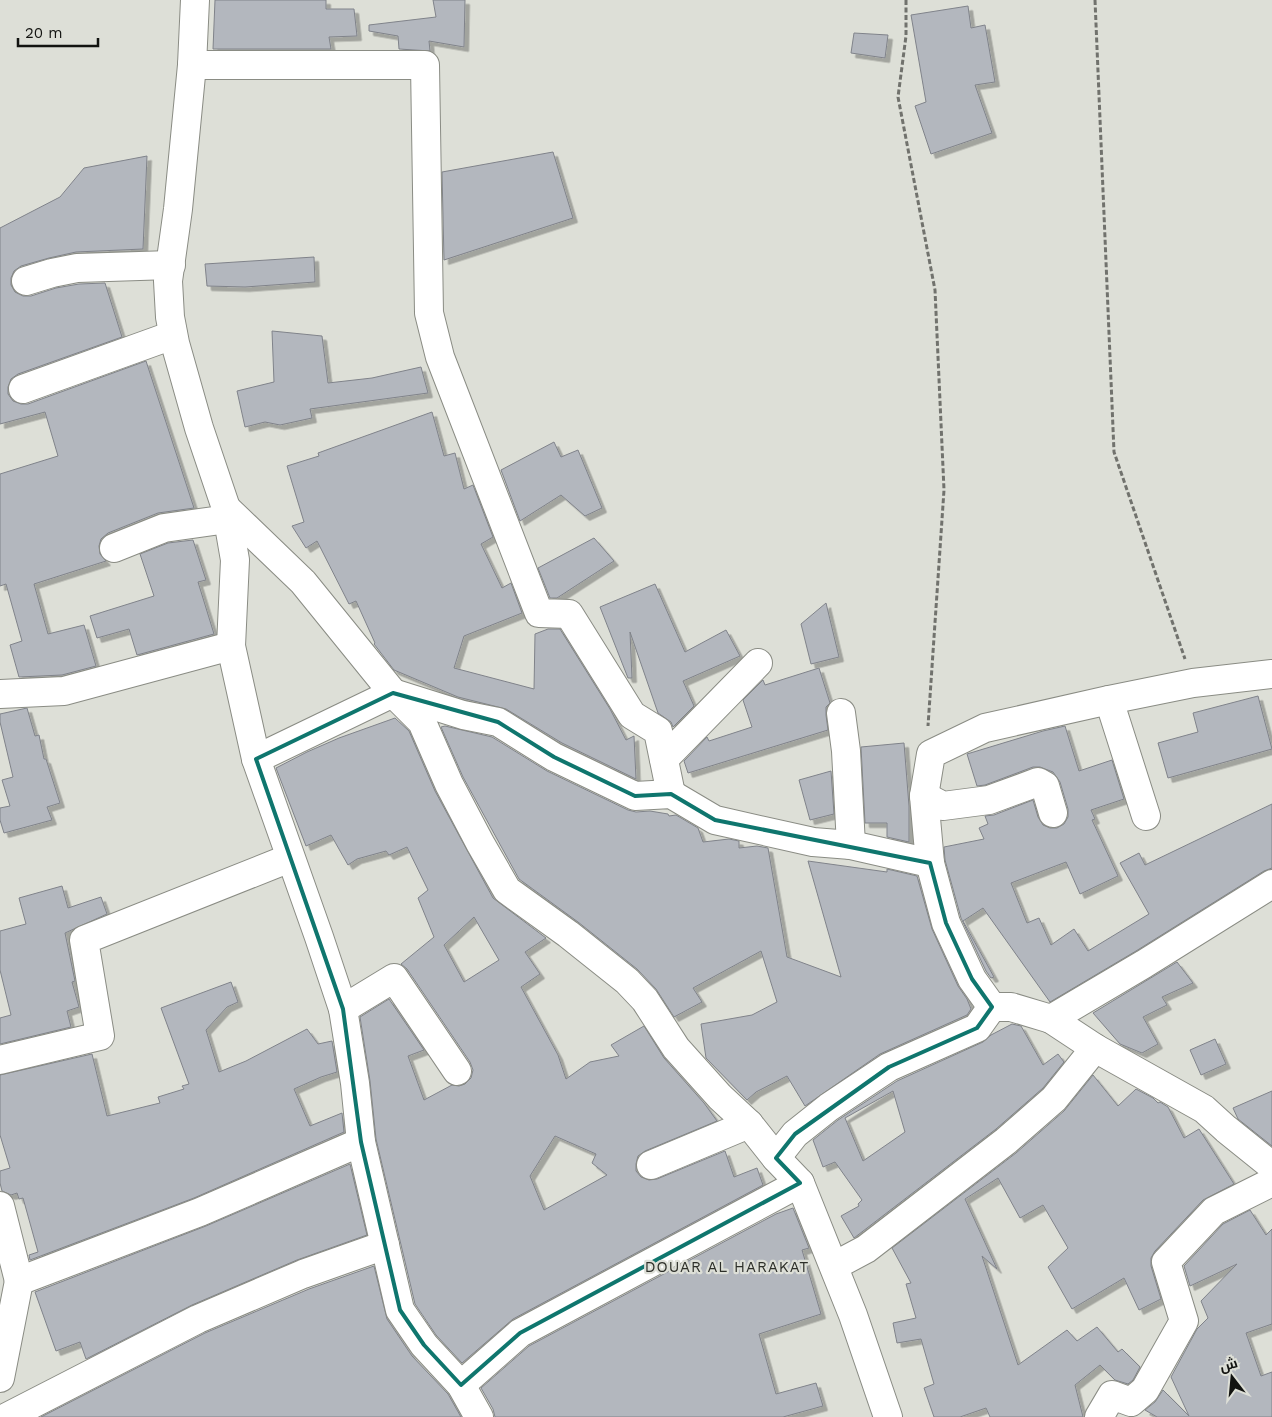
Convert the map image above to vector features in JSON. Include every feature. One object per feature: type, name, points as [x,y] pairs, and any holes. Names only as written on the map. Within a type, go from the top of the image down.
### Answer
[{"type":"street","points":[[195,0],[192,64],[168,281],[173,335],[199,428],[227,514],[235,560],[231,646],[256,759],[343,1009],[355,1083],[361,1142],[400,1310],[424,1345],[460,1385],[479,1417]]},
{"type":"street","points":[[192,64],[425,65],[430,313],[440,357],[539,613],[569,614],[632,715],[658,731],[671,794]]},
{"type":"street","points":[[26,281],[77,268],[171,265]]},
{"type":"street","points":[[23,389],[173,335]]},
{"type":"street","points":[[114,548],[164,528],[227,514]]},
{"type":"street","points":[[227,514],[303,582],[393,693],[422,722],[449,784],[507,890],[568,934],[627,981],[645,1000],[676,1048],[720,1097],[749,1124],[776,1158],[800,1183],[834,1266],[888,1417]]},
{"type":"street","points":[[0,694],[64,691],[231,646]]},
{"type":"street","points":[[664,758],[758,663]]},
{"type":"street","points":[[992,1007],[972,979],[946,923],[930,863],[924,796],[932,754],[986,728],[1193,683],[1272,674]]},
{"type":"street","points":[[256,759],[393,693],[463,715],[498,722],[554,757],[635,796],[671,794],[715,820],[813,842],[851,845],[930,863]]},
{"type":"street","points":[[1109,700],[1146,816]]},
{"type":"street","points":[[841,713],[846,751],[851,845]]},
{"type":"street","points":[[924,796],[943,806],[989,800],[1038,782],[1045,786],[1053,813]]},
{"type":"street","points":[[0,1060],[100,1036],[84,940],[290,858]]},
{"type":"street","points":[[1051,1019],[1144,964],[1272,884]]},
{"type":"street","points":[[343,1009],[394,978],[457,1071]]},
{"type":"street","points":[[776,1158],[796,1134],[828,1107],[889,1067],[977,1028],[992,1007]]},
{"type":"street","points":[[992,1007],[1011,1007],[1051,1019],[1094,1048],[1204,1109],[1226,1130],[1272,1164]]},
{"type":"street","points":[[834,1266],[866,1249],[1006,1141],[1054,1099],[1094,1048]]},
{"type":"street","points":[[652,1165],[749,1124]]},
{"type":"street","points":[[19,1281],[200,1212],[361,1142]]},
{"type":"street","points":[[1099,1417],[1112,1395],[1131,1402],[1145,1390],[1184,1321],[1166,1262],[1214,1212],[1272,1182]]},
{"type":"street","points":[[460,1385],[520,1333],[800,1183]]},
{"type":"street","points":[[0,1206],[19,1281],[0,1378]]},
{"type":"street","points":[[7,1417],[198,1319],[303,1274],[385,1245]]},
{"type":"path","points":[[906,0],[906,36],[898,97],[935,290],[944,490],[928,730],[932,754]]},
{"type":"path","points":[[1095,0],[1114,452],[1193,683]]},
{"type":"highlighted area","points":[[393,693],[498,722],[554,757],[635,796],[671,794],[715,820],[930,863],[946,923],[972,979],[992,1007],[977,1028],[889,1067],[795,1134],[776,1158],[800,1183],[520,1333],[461,1385],[424,1345],[400,1310],[361,1142],[343,1009],[256,759]]},
{"type":"building","points":[[215,0],[326,0],[326,9],[354,9],[357,36],[329,37],[331,49],[213,49]]},
{"type":"building","points":[[433,0],[465,0],[464,47],[429,41],[430,51],[399,49],[398,36],[369,31],[369,25],[436,17]]},
{"type":"building","points":[[968,6],[971,28],[985,25],[995,82],[975,85],[992,133],[931,154],[915,106],[926,102],[911,15]]},
{"type":"building","points":[[854,33],[888,35],[885,58],[851,53]]},
{"type":"building","points":[[553,152],[573,218],[444,260],[442,172]]},
{"type":"building","points":[[147,156],[143,249],[76,252],[21,266],[14,271],[11,278],[11,285],[15,292],[23,296],[31,296],[56,288],[79,284],[105,283],[122,337],[18,374],[11,379],[8,394],[13,401],[28,404],[146,361],[194,508],[158,513],[108,533],[101,539],[99,546],[100,554],[106,561],[34,584],[48,634],[84,625],[96,666],[62,675],[19,677],[10,645],[22,641],[6,584],[0,586],[0,474],[58,456],[45,412],[0,424],[0,228],[60,197],[84,168]]},
{"type":"building","points":[[314,257],[315,282],[245,287],[207,286],[205,264]]},
{"type":"building","points":[[272,331],[322,336],[328,383],[372,378],[421,367],[428,393],[310,409],[312,418],[280,425],[265,422],[245,427],[237,391],[274,382]]},
{"type":"building","points":[[432,412],[444,456],[455,453],[464,489],[473,485],[493,537],[481,544],[502,588],[511,583],[522,613],[464,636],[454,668],[534,689],[535,634],[548,629],[560,629],[610,709],[626,740],[634,736],[636,779],[562,743],[506,709],[458,697],[394,670],[374,644],[356,601],[349,604],[317,541],[306,548],[292,526],[304,522],[287,466],[319,456],[318,453]]},
{"type":"building","points":[[554,442],[561,457],[578,450],[602,508],[585,516],[561,495],[520,521],[501,470]]},
{"type":"building","points":[[594,538],[614,561],[557,598],[550,598],[538,568]]},
{"type":"building","points":[[193,540],[206,580],[198,582],[214,634],[137,655],[129,629],[97,638],[90,616],[154,596],[140,554],[168,543]]},
{"type":"building","points":[[655,584],[685,652],[726,630],[740,656],[683,681],[694,706],[673,727],[671,722],[658,713],[630,632],[632,678],[628,678],[600,607]]},
{"type":"building","points":[[826,603],[839,657],[811,664],[801,624]]},
{"type":"building","points":[[819,668],[830,703],[826,707],[828,730],[688,773],[684,761],[707,737],[709,741],[752,727],[743,700],[763,680],[765,685]]},
{"type":"building","points":[[1258,696],[1272,749],[1168,778],[1158,743],[1198,732],[1193,713]]},
{"type":"building","points":[[27,708],[35,736],[39,735],[44,759],[46,759],[60,803],[47,807],[52,820],[4,833],[0,820],[0,808],[10,806],[2,780],[13,777],[0,722],[0,714]]},
{"type":"building","points":[[395,718],[409,731],[435,791],[493,898],[546,938],[525,952],[540,974],[521,987],[558,1055],[566,1079],[590,1062],[619,1056],[611,1045],[644,1026],[664,1058],[704,1103],[717,1121],[645,1151],[638,1156],[636,1171],[641,1177],[649,1180],[657,1179],[725,1151],[734,1177],[757,1168],[763,1185],[513,1319],[462,1363],[436,1335],[415,1304],[376,1139],[370,1081],[360,1017],[389,999],[424,1050],[408,1056],[424,1100],[452,1085],[459,1086],[465,1084],[471,1078],[473,1070],[470,1062],[407,969],[401,964],[434,937],[418,898],[428,890],[407,847],[389,855],[386,851],[357,859],[348,865],[331,835],[306,846],[276,768],[339,738]],"holes":[[[474,917],[499,960],[464,982],[444,945]],[[555,1136],[596,1154],[592,1163],[607,1175],[544,1210],[530,1176]]]},
{"type":"building","points":[[445,726],[492,737],[547,771],[628,810],[636,812],[650,811],[668,814],[669,816],[676,815],[698,828],[703,842],[729,839],[739,841],[739,848],[757,846],[768,848],[787,957],[841,977],[808,861],[887,872],[887,869],[917,876],[932,929],[958,986],[971,1009],[967,1015],[880,1054],[805,1106],[787,1076],[756,1092],[747,1100],[706,1058],[701,1024],[752,1015],[777,1002],[761,951],[693,988],[702,1002],[674,1017],[656,989],[637,969],[578,922],[519,879],[463,777],[441,727]]},
{"type":"building","points":[[1065,726],[1079,771],[1112,760],[1124,799],[1091,810],[1095,819],[1092,820],[1118,876],[1080,894],[1066,862],[1011,883],[1027,923],[1039,918],[1051,945],[1074,929],[1088,951],[1149,914],[1120,863],[1139,853],[1145,865],[1272,804],[1272,868],[1264,871],[1050,1002],[983,908],[963,921],[994,977],[991,978],[986,971],[961,918],[945,860],[944,847],[984,839],[979,828],[988,824],[985,816],[994,815],[1033,800],[1038,817],[1043,825],[1057,828],[1064,824],[1068,817],[1068,809],[1060,782],[1053,772],[1040,767],[1033,767],[985,785],[977,786],[967,754]]},
{"type":"building","points":[[904,743],[909,806],[909,842],[887,837],[887,823],[865,823],[861,747]]},
{"type":"building","points":[[831,771],[834,814],[810,820],[799,780]]},
{"type":"building","points":[[62,886],[68,908],[101,897],[107,914],[65,933],[75,981],[72,982],[79,1007],[67,1011],[71,1027],[0,1044],[0,1018],[11,1015],[0,970],[0,931],[26,924],[19,898]]},
{"type":"building","points":[[1177,962],[1193,983],[1162,997],[1167,1005],[1143,1017],[1158,1044],[1142,1053],[1120,1044],[1093,1013]]},
{"type":"building","points":[[231,982],[238,1002],[227,1007],[206,1030],[219,1072],[246,1061],[307,1029],[318,1044],[332,1041],[337,1072],[294,1089],[310,1126],[342,1113],[344,1132],[194,1198],[30,1260],[29,1255],[38,1252],[23,1198],[19,1199],[17,1193],[11,1195],[2,1191],[0,1183],[0,1171],[10,1168],[0,1135],[0,1075],[92,1054],[107,1116],[160,1103],[158,1097],[184,1089],[182,1086],[189,1084],[161,1008]]},
{"type":"building","points":[[1012,1024],[1021,1026],[1043,1065],[1058,1054],[1064,1062],[1043,1088],[996,1129],[854,1238],[841,1216],[859,1206],[858,1204],[862,1200],[835,1162],[823,1167],[813,1140],[838,1120],[897,1081],[983,1042],[991,1035]],"holes":[[[893,1091],[905,1132],[863,1161],[845,1118]]]},
{"type":"building","points":[[1215,1039],[1226,1064],[1201,1075],[1190,1050]]},
{"type":"building","points":[[1093,1075],[1118,1106],[1136,1089],[1168,1107],[1184,1138],[1199,1129],[1234,1184],[1203,1200],[1155,1251],[1151,1258],[1151,1266],[1161,1299],[1139,1310],[1124,1278],[1072,1309],[1048,1267],[1068,1248],[1043,1205],[1020,1218],[998,1178],[965,1199],[997,1269],[982,1256],[1018,1365],[1067,1330],[1077,1341],[1097,1327],[1118,1352],[1122,1349],[1140,1367],[1133,1380],[1128,1384],[1115,1380],[1100,1365],[1075,1385],[1083,1417],[990,1417],[986,1408],[960,1417],[934,1417],[924,1388],[934,1384],[921,1339],[897,1343],[893,1323],[916,1318],[906,1284],[911,1283],[892,1248],[1016,1153],[1064,1111]]},
{"type":"building","points":[[1272,1091],[1272,1146],[1238,1119],[1233,1108]]},
{"type":"building","points":[[350,1164],[367,1235],[297,1260],[192,1305],[86,1359],[80,1342],[56,1351],[35,1292],[206,1226]]},
{"type":"building","points":[[793,1208],[809,1248],[802,1250],[821,1314],[759,1334],[776,1394],[816,1383],[823,1406],[783,1417],[495,1417],[493,1409],[481,1388],[529,1346],[776,1214]]},
{"type":"building","points":[[1250,1210],[1266,1235],[1272,1229],[1272,1324],[1246,1333],[1261,1376],[1272,1372],[1272,1417],[1157,1417],[1145,1410],[1155,1402],[1163,1390],[1189,1416],[1171,1377],[1197,1329],[1208,1318],[1201,1301],[1237,1264],[1190,1286],[1184,1266],[1223,1224]]},
{"type":"building","points":[[374,1266],[387,1319],[412,1356],[448,1394],[461,1417],[41,1417],[205,1333],[309,1289]]},
{"type":"district","name":"DOUAR AL HARAKAT","points":[[727,1267]]}]
